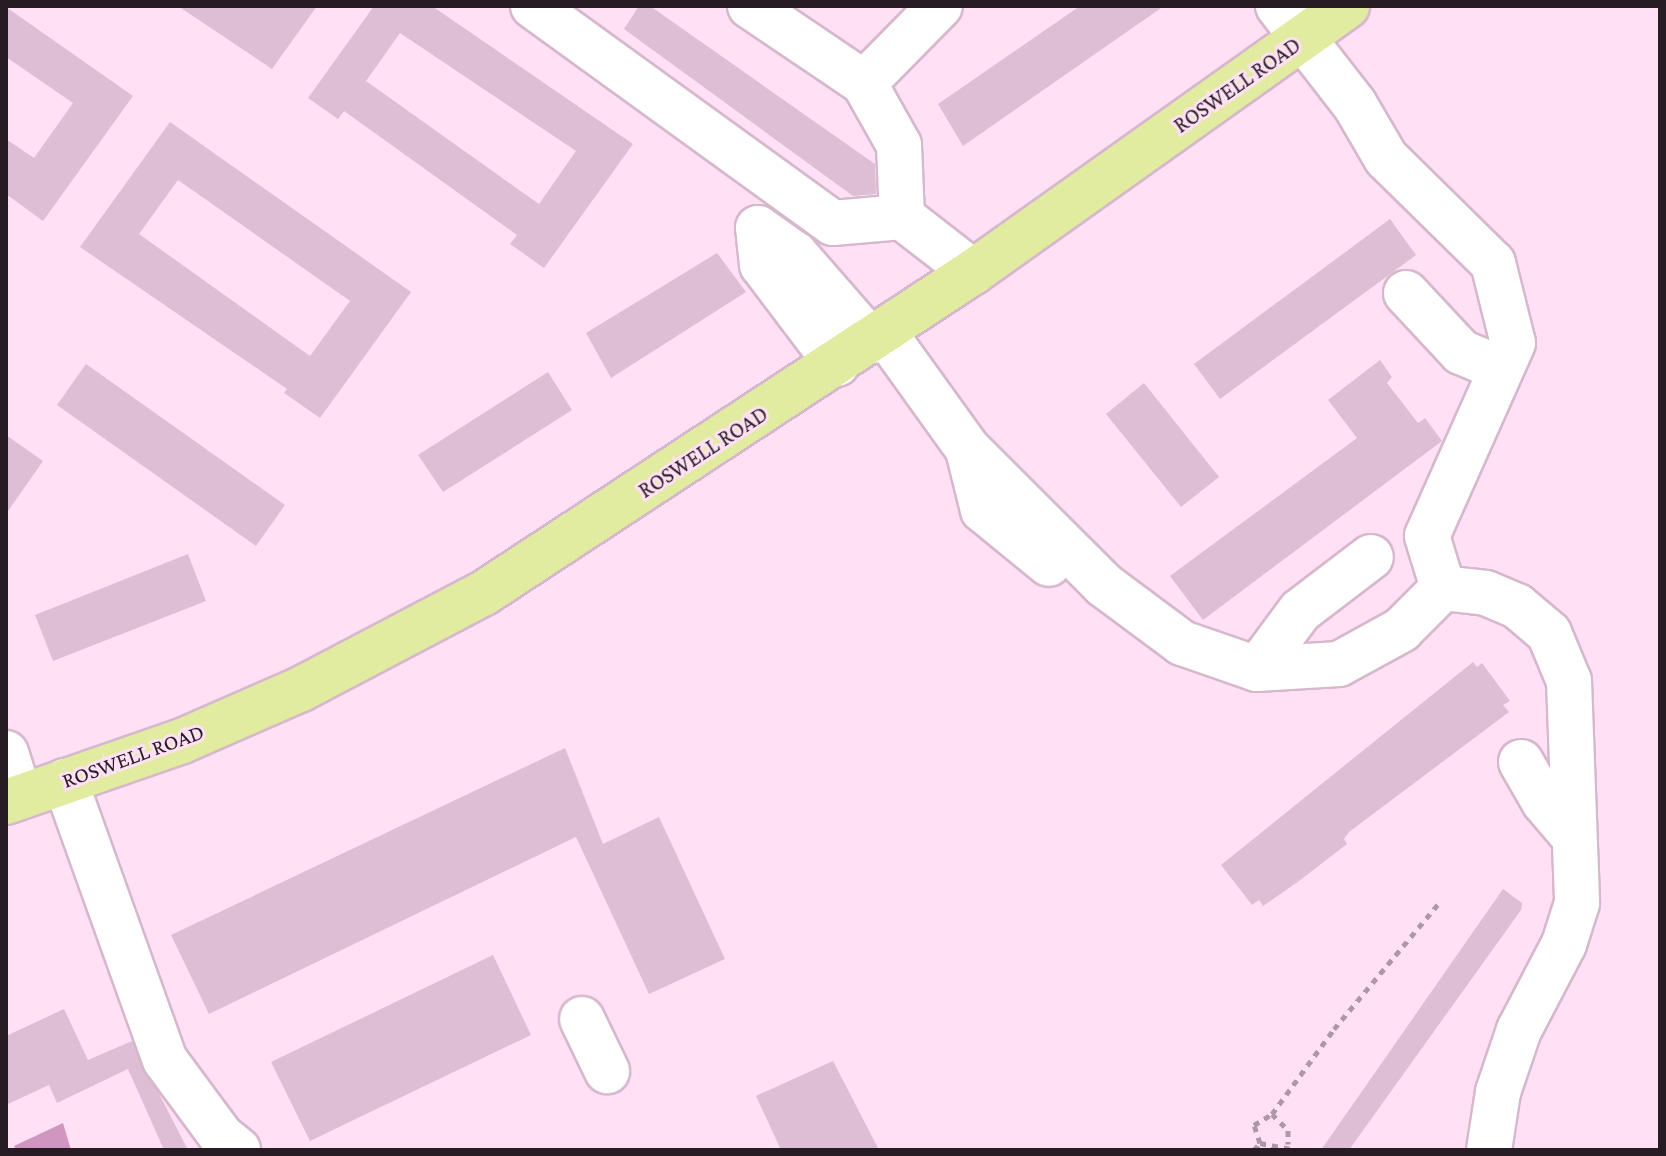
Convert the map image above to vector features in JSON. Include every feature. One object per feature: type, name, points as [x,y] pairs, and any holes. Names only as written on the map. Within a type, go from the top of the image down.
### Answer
[{"type":"main road","name":"ROSWELL ROAD","points":[[13,800],[182,741],[301,689],[484,593],[973,272],[1291,21],[1347,6]]},
{"type":"street","points":[[533,6],[833,223],[902,217],[973,272]]},
{"type":"street","points":[[750,6],[864,83],[899,145],[902,217]]},
{"type":"street","points":[[864,83],[940,6]]},
{"type":"street","points":[[1291,21],[1386,158],[1493,263],[1513,343],[1427,536],[1443,588]]},
{"type":"street","points":[[1406,293],[1461,352],[1501,369]]},
{"type":"street","points":[[864,345],[967,448],[1028,532],[1093,574],[1182,643],[1257,669],[1339,664],[1401,630],[1443,588]]},
{"type":"street","points":[[1257,669],[1300,611],[1371,557]]},
{"type":"street","points":[[1443,588],[1486,593],[1517,606],[1549,633],[1569,681],[1577,903],[1564,944],[1519,1030],[1498,1092],[1489,1150]]},
{"type":"street","points":[[6,753],[13,800]]},
{"type":"street","points":[[1521,762],[1544,802],[1574,837]]},
{"type":"street","points":[[65,781],[165,1060],[221,1136],[238,1150]]},
{"type":"street","points":[[582,1019],[607,1071]]},
{"type":"path","points":[[1260,1143],[1254,1125],[1272,1114],[1334,1029],[1439,903]]},
{"type":"path","points":[[1272,1114],[1288,1130],[1288,1144]]},
{"type":"path","points":[[1260,1143],[1288,1144],[1296,1150]]},
{"type":"path","points":[[1254,1150],[1260,1143]]},
{"type":"shaded area","points":[[63,1123],[71,1150],[16,1150],[14,1146]]},
{"type":"building","points":[[178,6],[317,6],[272,69]]},
{"type":"building","points":[[374,6],[432,6],[633,144],[544,268],[510,244],[517,235],[344,111],[338,119],[308,98]],"holes":[[[400,33],[576,151],[539,204],[366,81]]]},
{"type":"building","points":[[639,6],[650,6],[875,164],[876,194],[853,196],[624,29]]},
{"type":"building","points":[[1080,6],[1164,6],[963,146],[938,104]]},
{"type":"building","points":[[6,7],[133,96],[43,221],[6,194],[6,139],[34,158],[73,103],[6,57]]},
{"type":"building","points":[[170,122],[411,292],[320,418],[284,393],[287,389],[80,247]],"holes":[[[178,180],[350,301],[310,356],[139,234]]]},
{"type":"building","points":[[1390,219],[1416,255],[1220,399],[1194,364]]},
{"type":"building","points":[[717,253],[746,292],[611,378],[586,333]]},
{"type":"building","points":[[1380,360],[1392,377],[1387,383],[1418,423],[1425,418],[1442,441],[1203,620],[1170,576],[1357,438],[1328,400]]},
{"type":"building","points":[[86,364],[285,505],[256,546],[57,405]]},
{"type":"building","points":[[548,372],[572,410],[443,492],[418,455]]},
{"type":"building","points":[[1144,383],[1219,477],[1181,507],[1106,414]]},
{"type":"building","points":[[6,435],[43,461],[6,514]]},
{"type":"building","points":[[188,554],[206,601],[53,661],[35,615]]},
{"type":"building","points":[[1473,662],[1477,667],[1482,663],[1510,701],[1503,705],[1509,712],[1349,832],[1344,839],[1347,844],[1299,881],[1263,906],[1259,900],[1252,905],[1221,865]]},
{"type":"building","points":[[565,748],[603,844],[659,817],[725,959],[649,994],[576,837],[209,1014],[171,935]]},
{"type":"building","points":[[1503,889],[1522,903],[1521,910],[1349,1150],[1321,1150]]},
{"type":"building","points":[[493,955],[531,1035],[310,1141],[271,1062]]},
{"type":"building","points":[[64,1009],[88,1060],[132,1041],[188,1150],[164,1150],[128,1069],[57,1103],[49,1085],[6,1105],[6,1036]]},
{"type":"building","points":[[833,1061],[879,1150],[781,1150],[756,1096]]}]
